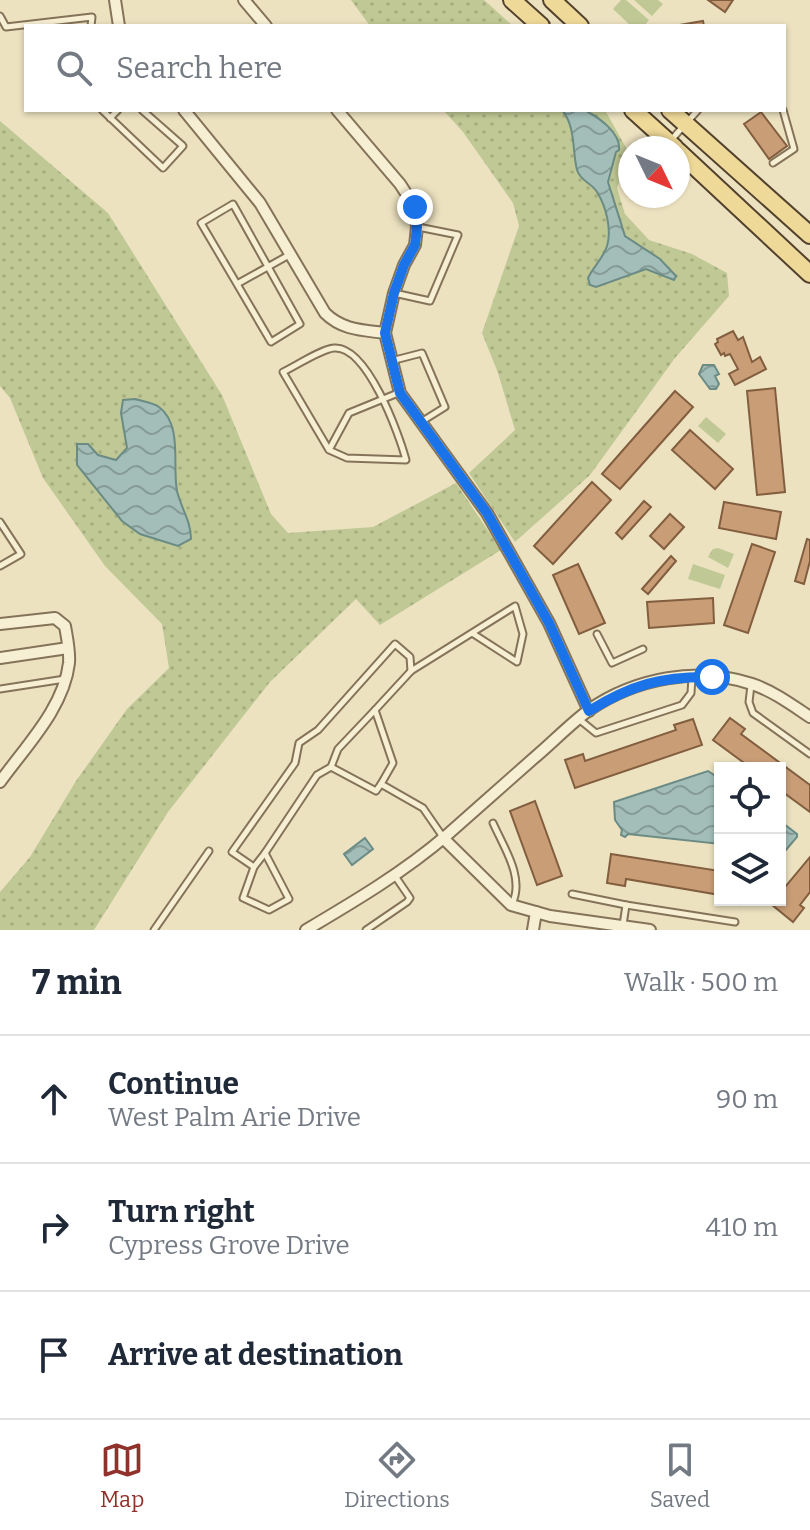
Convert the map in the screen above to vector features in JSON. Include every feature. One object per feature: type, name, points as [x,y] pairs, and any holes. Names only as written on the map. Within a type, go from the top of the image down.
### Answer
[{"type":"main road","points":[[512,0],[539,24]]},
{"type":"main road","points":[[552,0],[578,24]]},
{"type":"main road","points":[[635,112],[662,136]]},
{"type":"main road","points":[[672,112],[810,235]]},
{"type":"main road","points":[[690,162],[810,274]]},
{"type":"street","points":[[115,0],[119,24]]},
{"type":"street","points":[[244,0],[264,24]]},
{"type":"street","points":[[186,112],[260,203],[325,313],[336,324],[353,330],[385,333]]},
{"type":"street","points":[[339,112],[400,184],[415,207],[415,245],[394,293],[385,333],[400,393],[487,513],[549,623],[589,711]]},
{"type":"street","points":[[0,624],[55,618],[65,626],[68,648],[66,679],[50,713],[0,782]]},
{"type":"street","points":[[0,658],[68,648]]},
{"type":"street","points":[[306,930],[323,926],[443,838],[579,719],[620,692],[650,681],[712,677],[751,684],[810,717]]},
{"type":"street","points":[[443,838],[511,905],[536,912],[650,930]]},
{"type":"street","points":[[533,930],[536,912]]},
{"type":"lane","points":[[0,16],[6,27],[24,25]]},
{"type":"lane","points":[[32,24],[92,17],[91,24]]},
{"type":"lane","points":[[104,112],[163,168],[183,146],[144,112]]},
{"type":"lane","points":[[110,118],[116,112]]},
{"type":"lane","points":[[679,136],[684,123],[696,112]]},
{"type":"lane","points":[[773,163],[794,149],[784,112]]},
{"type":"lane","points":[[233,204],[300,324],[271,342],[237,284],[201,223],[233,204]]},
{"type":"lane","points":[[394,293],[430,301],[458,235],[417,227]]},
{"type":"lane","points":[[237,284],[291,254]]},
{"type":"lane","points":[[333,348],[347,350],[359,360],[399,435],[406,460],[347,458],[329,450],[283,372],[333,348]]},
{"type":"lane","points":[[391,361],[422,353],[445,407],[420,422]]},
{"type":"lane","points":[[329,450],[349,413],[400,393]]},
{"type":"lane","points":[[0,522],[21,554],[0,566]]},
{"type":"lane","points":[[265,853],[289,899],[269,910],[243,898],[254,867],[317,775],[331,767],[338,749],[411,671],[515,606],[523,634],[517,662],[472,633]]},
{"type":"lane","points":[[597,634],[612,663],[643,649]]},
{"type":"lane","points":[[254,867],[232,852],[295,763],[299,743],[318,730],[395,644],[410,657],[411,671]]},
{"type":"lane","points":[[579,719],[596,733],[682,705],[691,693],[692,676]]},
{"type":"lane","points":[[0,689],[66,679]]},
{"type":"lane","points":[[751,684],[749,702],[753,713],[810,754]]},
{"type":"lane","points":[[331,767],[376,791],[393,763],[375,710]]},
{"type":"lane","points":[[381,784],[423,808],[443,838]]},
{"type":"lane","points":[[493,823],[517,880],[517,893],[511,905]]},
{"type":"lane","points":[[154,930],[209,851]]},
{"type":"lane","points":[[366,930],[410,898],[394,875]]},
{"type":"lane","points":[[572,894],[735,922]]},
{"type":"lane","points":[[623,926],[626,905]]},
{"type":"green space","points":[[351,0],[484,0],[511,24],[369,24]]},
{"type":"green space","points":[[621,0],[626,0],[649,20],[646,24],[629,24],[613,9]]},
{"type":"green space","points":[[634,0],[658,0],[663,4],[652,16]]},
{"type":"green space","points":[[445,112],[606,112],[620,136],[618,208],[623,208],[649,240],[692,254],[727,273],[729,296],[675,358],[590,475],[515,542],[469,473],[515,430],[482,333],[519,226],[513,203],[463,132]]},
{"type":"green space","points":[[0,121],[108,213],[222,395],[271,514],[288,533],[373,527],[456,483],[501,550],[380,625],[356,599],[270,682],[168,812],[94,930],[0,930],[0,892],[30,857],[76,781],[127,709],[169,668],[162,624],[105,566],[43,478],[10,398],[0,386]]},
{"type":"green space","points":[[706,417],[726,434],[718,443],[698,426]]},
{"type":"green space","points":[[713,549],[734,554],[728,568],[708,557]]},
{"type":"green space","points":[[693,564],[725,575],[720,589],[688,579]]},
{"type":"water","points":[[563,112],[588,112],[604,123],[617,138],[618,151],[608,182],[625,236],[660,259],[676,276],[674,280],[646,269],[596,287],[590,285],[588,278],[607,246],[609,233],[597,192],[577,170],[572,131]]},
{"type":"water","points":[[703,365],[714,365],[719,374],[715,376],[719,384],[716,389],[710,389],[699,374]]},
{"type":"water","points":[[135,399],[159,407],[171,424],[177,491],[191,539],[178,546],[140,534],[122,521],[77,465],[77,444],[88,444],[98,455],[116,460],[127,448],[121,413],[123,400]]},
{"type":"water","points":[[708,771],[714,775],[714,843],[628,834],[625,837],[621,835],[622,830],[615,820],[614,802]]},
{"type":"water","points":[[786,826],[797,837],[786,850]]},
{"type":"water","points":[[365,838],[373,849],[352,865],[344,854]]},
{"type":"building","points":[[708,0],[733,0],[725,12]]},
{"type":"building","points":[[761,112],[787,146],[769,159],[744,124]]},
{"type":"building","points":[[733,331],[738,340],[743,337],[752,362],[760,357],[766,369],[735,385],[729,374],[738,369],[730,354],[721,355],[715,344],[717,339]]},
{"type":"building","points":[[775,388],[785,492],[757,495],[747,391]]},
{"type":"building","points":[[675,391],[693,407],[620,489],[602,474]]},
{"type":"building","points":[[690,430],[733,469],[715,489],[672,450]]},
{"type":"building","points":[[592,482],[611,500],[553,564],[534,546]]},
{"type":"building","points":[[644,501],[651,507],[622,539],[616,533]]},
{"type":"building","points":[[724,502],[781,512],[776,539],[719,528]]},
{"type":"building","points":[[670,514],[684,527],[664,549],[650,536]]},
{"type":"building","points":[[807,539],[810,540],[810,561],[804,584],[795,581]]},
{"type":"building","points":[[752,544],[775,552],[748,633],[724,625]]},
{"type":"building","points":[[671,556],[676,561],[648,594],[642,589]]},
{"type":"building","points":[[578,564],[605,623],[579,634],[553,575]]},
{"type":"building","points":[[713,598],[714,623],[649,628],[647,602]]},
{"type":"building","points":[[730,718],[745,729],[741,734],[779,762],[743,762],[713,740]]},
{"type":"building","points":[[693,719],[702,745],[575,788],[565,760],[583,754],[585,761],[676,730],[674,725]]},
{"type":"building","points":[[786,767],[810,785],[810,812],[786,794]]},
{"type":"building","points":[[535,801],[562,876],[537,885],[510,811]]},
{"type":"building","points":[[611,854],[714,870],[714,894],[626,879],[625,886],[607,883]]},
{"type":"building","points":[[810,857],[810,892],[800,905],[804,908],[793,922],[773,906],[786,906],[786,886]]},
{"type":"route","points":[[415,207],[415,245],[394,293],[385,333],[400,393],[487,513],[549,623],[589,711],[620,692],[650,681],[683,676],[712,677]]}]
